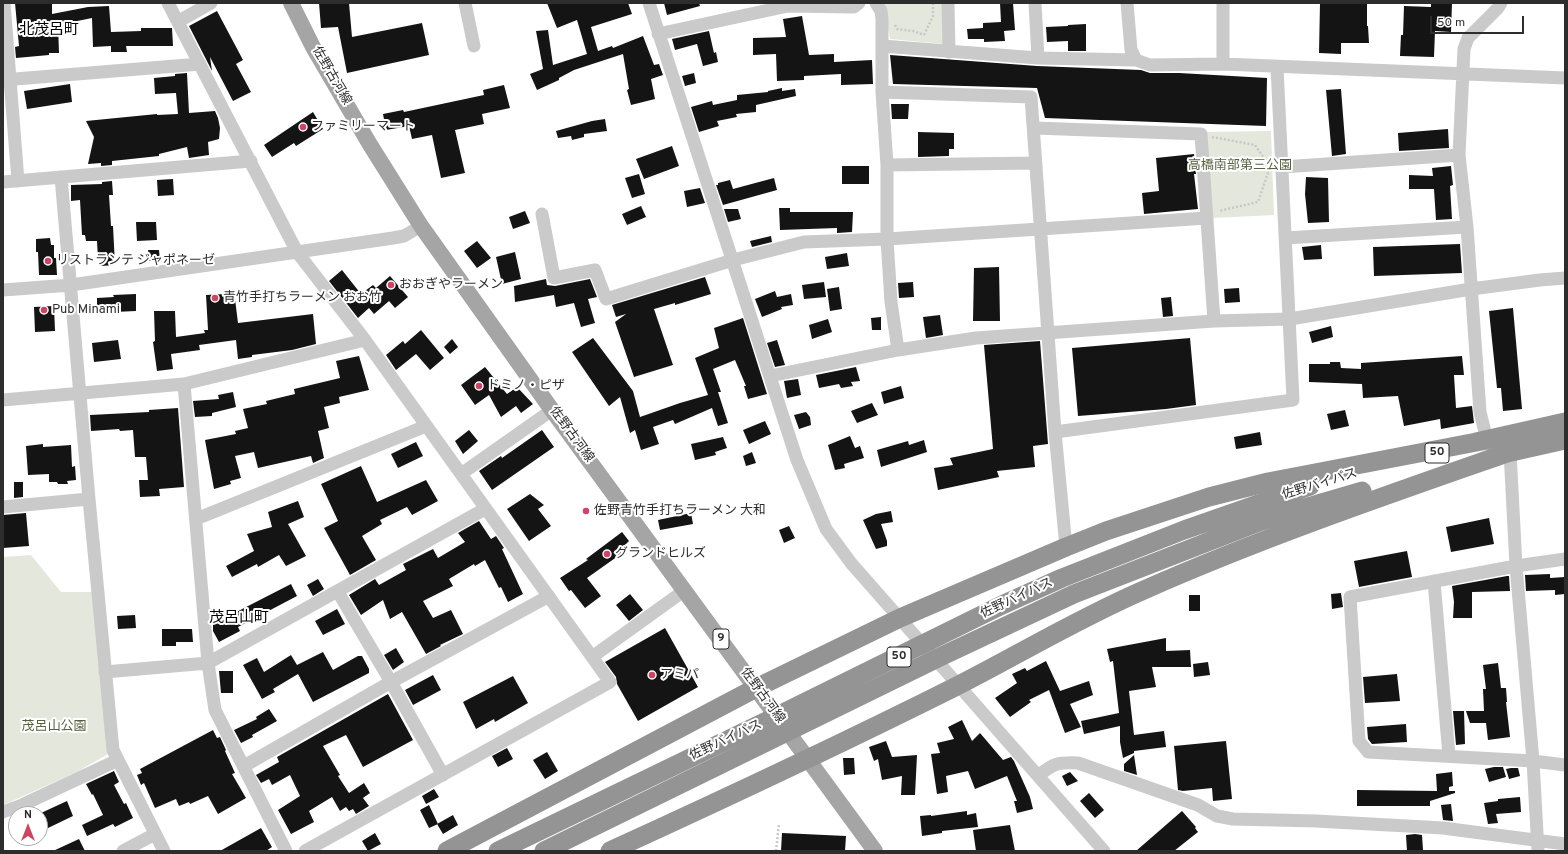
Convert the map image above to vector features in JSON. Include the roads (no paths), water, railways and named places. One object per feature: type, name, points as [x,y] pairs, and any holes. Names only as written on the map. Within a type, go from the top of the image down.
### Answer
[{"type":"highway","name":"佐野バイパス","points":[[498,851],[792,709],[1002,605],[1062,578],[1184,530],[1310,486],[1487,440],[1565,422]]},
{"type":"highway","points":[[447,851],[756,688],[900,618],[1106,531],[1156,514],[1268,482],[1487,440]]},
{"type":"highway","name":"佐野バイパス","points":[[544,851],[942,656],[1074,594],[1259,522],[1409,478],[1510,452],[1565,440]]},
{"type":"highway","points":[[610,851],[808,760],[958,685],[1073,623],[1144,590],[1311,521],[1510,452]]},
{"type":"main road","name":"佐野古河線","points":[[291,3],[313,47],[420,226],[552,410],[875,851]]},
{"type":"street","points":[[4,3],[7,79],[18,181]]},
{"type":"street","points":[[168,3],[179,21],[297,252],[365,340],[610,682],[305,851]]},
{"type":"street","points":[[179,21],[211,3]]},
{"type":"street","points":[[465,3],[474,46]]},
{"type":"street","points":[[649,3],[797,460],[826,529],[851,563],[1104,851]]},
{"type":"street","points":[[658,34],[788,6],[854,7],[859,3]]},
{"type":"street","points":[[876,3],[881,11],[882,19],[882,92],[887,164],[887,239],[891,302],[898,350]]},
{"type":"street","points":[[948,3],[950,52]]},
{"type":"street","points":[[1035,3],[1038,58]]},
{"type":"street","points":[[1127,3],[1131,50],[1136,60]]},
{"type":"street","points":[[1223,3],[1223,64]]},
{"type":"street","points":[[1487,440],[1480,412],[1467,227],[1459,155],[1464,49],[1468,38],[1498,8],[1501,3]]},
{"type":"street","points":[[882,46],[1038,58],[1136,60],[1150,65],[1223,64],[1565,78]]},
{"type":"street","points":[[7,79],[200,64]]},
{"type":"street","points":[[1055,432],[1293,400],[1277,67]]},
{"type":"street","points":[[882,92],[1031,97],[1055,432],[1066,547]]},
{"type":"street","points":[[1034,128],[1201,134],[1214,321]]},
{"type":"street","points":[[1282,167],[1459,155]]},
{"type":"street","points":[[3,182],[250,161]]},
{"type":"street","points":[[887,164],[1036,163]]},
{"type":"street","points":[[61,177],[89,500],[113,750],[164,851]]},
{"type":"street","points":[[542,214],[554,278],[595,270],[606,299],[733,260],[804,242],[887,239],[1207,216]]},
{"type":"street","points":[[3,290],[71,285],[394,238],[404,236],[420,226]]},
{"type":"street","points":[[1286,238],[1467,227]]},
{"type":"street","points":[[770,376],[898,350],[976,338],[1214,321],[1290,319],[1471,289],[1565,278]]},
{"type":"street","points":[[3,400],[184,384],[365,340]]},
{"type":"street","points":[[184,384],[208,663],[215,710],[286,851]]},
{"type":"street","points":[[461,474],[552,410]]},
{"type":"street","points":[[196,519],[426,426]]},
{"type":"street","points":[[1510,452],[1516,566],[1533,761],[1538,846]]},
{"type":"street","points":[[3,507],[89,500]]},
{"type":"street","points":[[105,672],[208,663],[486,509]]},
{"type":"street","points":[[1565,559],[1516,566],[1350,597],[1359,741],[1368,752],[1533,761],[1565,765]]},
{"type":"street","points":[[1434,581],[1449,756]]},
{"type":"street","points":[[592,657],[685,590]]},
{"type":"street","points":[[338,592],[443,775]]},
{"type":"street","points":[[244,766],[391,682],[549,596]]},
{"type":"street","points":[[3,812],[22,805],[118,760]]},
{"type":"street","points":[[1038,776],[1051,766],[1064,762],[1078,763],[1198,805],[1217,816],[1233,819],[1316,821],[1443,828],[1538,846],[1565,844]]},
{"type":"street","points":[[123,851],[155,834]]},
{"type":"place","name":"ファミリーマート","points":[[303,127]]},
{"type":"place","name":"リストランテ ジャポネーゼ","points":[[48,261]]},
{"type":"place","name":"おおぎやラーメン","points":[[391,285]]},
{"type":"place","name":"青竹手打ちラーメン おお竹","points":[[215,298]]},
{"type":"place","name":"Pub Minami","points":[[44,310]]},
{"type":"place","name":"ドミノ・ピザ","points":[[479,386]]},
{"type":"place","name":"佐野青竹手打ちラーメン 大和","points":[[586,511]]},
{"type":"place","name":"グランドヒルズ","points":[[607,554]]},
{"type":"place","name":"アミパ","points":[[652,675]]},
{"type":"district","name":"北茂呂町","points":[[49,31]]},
{"type":"district","name":"茂呂山町","points":[[239,619]]},
{"type":"park label","name":"高橋南部第三公園","points":[[1240,166]]},
{"type":"park label","name":"茂呂山公園","points":[[54,727]]}]
